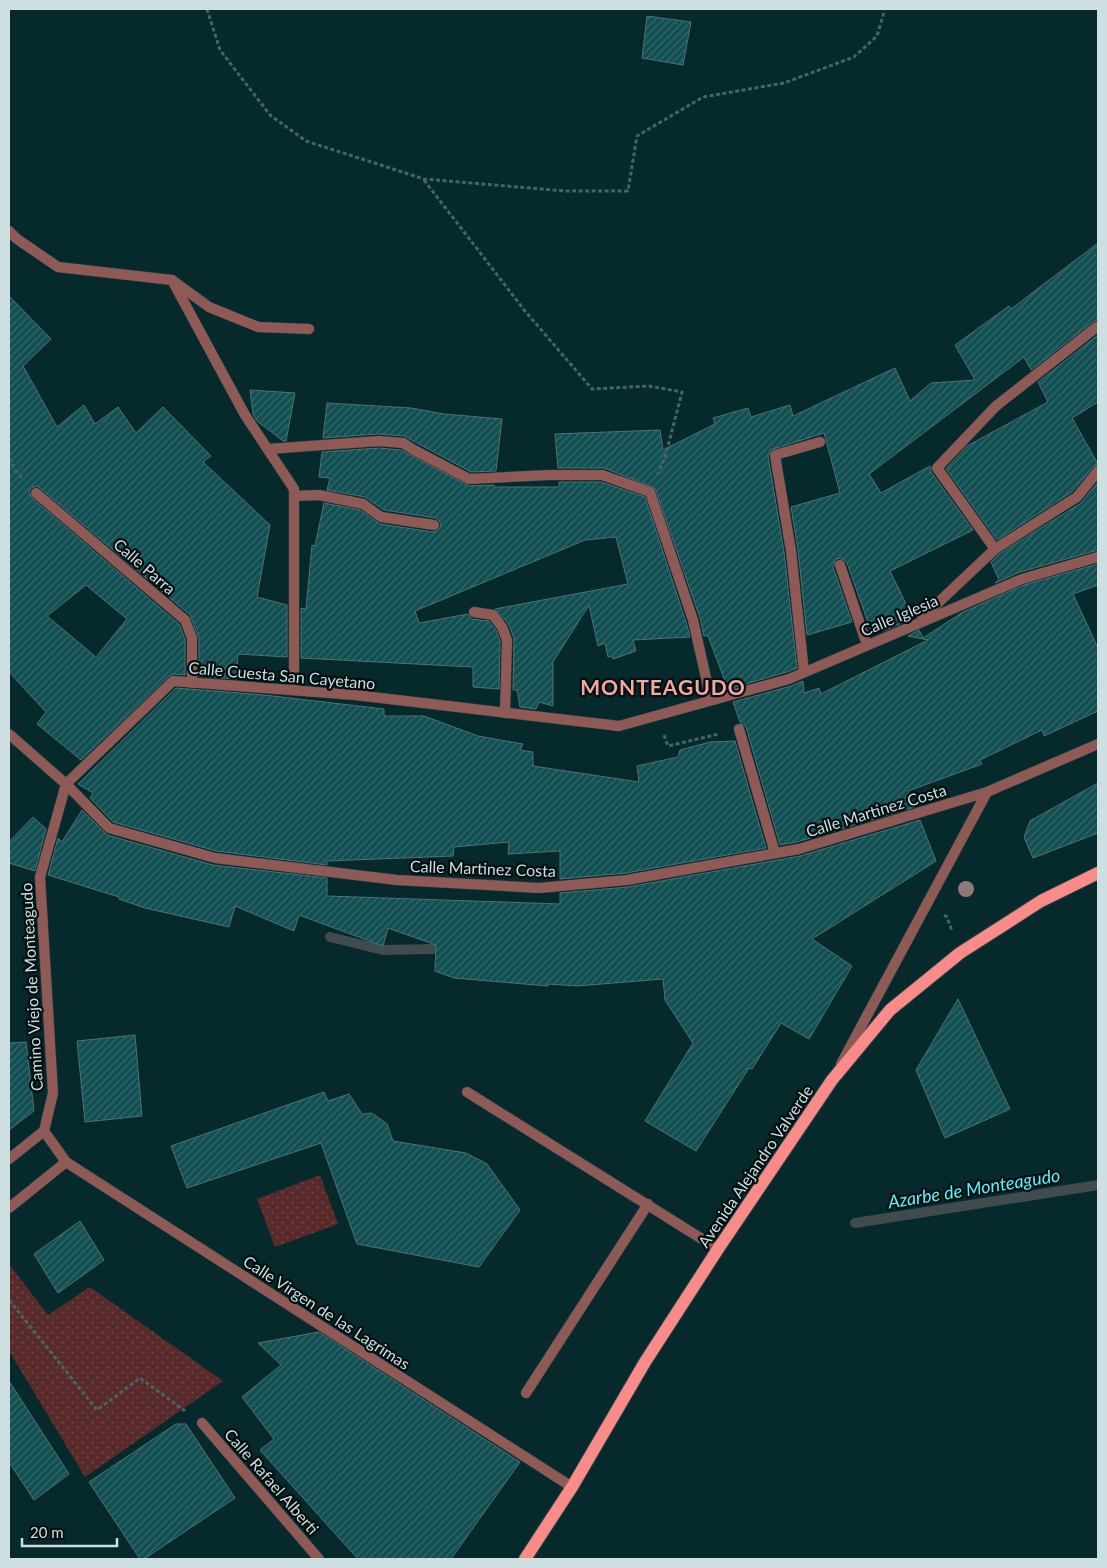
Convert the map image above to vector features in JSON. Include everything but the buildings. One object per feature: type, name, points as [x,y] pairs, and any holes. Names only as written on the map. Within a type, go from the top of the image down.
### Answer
[{"type":"main road","name":"Avenida Alejandro Valverde","points":[[525,1559],[572,1487],[646,1362],[718,1249],[832,1080],[890,1010],[960,954],[1041,901],[1098,873]]},
{"type":"street","points":[[9,231],[17,239],[58,268],[172,280],[209,307],[258,327],[309,329]]},
{"type":"street","points":[[172,280],[245,415],[294,490],[294,690]]},
{"type":"street","points":[[996,549],[937,468],[996,406],[1098,326]]},
{"type":"street","points":[[268,449],[403,442],[414,450],[470,480],[549,475],[602,475],[650,492],[693,620],[711,700]]},
{"type":"street","points":[[804,672],[791,551],[775,455],[820,442]]},
{"type":"street","points":[[915,624],[996,549],[1077,497],[1098,471]]},
{"type":"street","name":"Calle Parra","points":[[36,493],[184,620],[192,638],[192,683]]},
{"type":"street","points":[[294,496],[319,495],[363,504],[381,517],[434,525]]},
{"type":"street","name":"Calle Iglesia","points":[[711,700],[788,679],[1022,579],[1098,557]]},
{"type":"street","points":[[840,565],[866,645]]},
{"type":"street","points":[[474,612],[493,616],[502,627],[507,640],[505,712]]},
{"type":"street","name":"Calle Cuesta San Cayetano","points":[[66,784],[173,681],[355,695],[619,726],[711,700]]},
{"type":"street","points":[[739,729],[775,853]]},
{"type":"street","name":"Calle Martinez Costa","points":[[9,734],[66,784],[109,828],[215,858],[397,880],[539,888],[627,880],[799,848],[987,792],[1098,744]]},
{"type":"street","name":"Camino Viejo de Monteagudo","points":[[44,1131],[53,1093],[40,876],[66,784]]},
{"type":"street","points":[[832,1080],[987,792]]},
{"type":"street","points":[[467,1092],[718,1249]]},
{"type":"street","points":[[9,1159],[44,1131],[66,1162],[9,1208]]},
{"type":"street","name":"Calle Virgen de las Lagrimas","points":[[66,1162],[572,1487]]},
{"type":"street","points":[[526,1393],[648,1204]]},
{"type":"street","name":"Calle Rafael Alberti","points":[[202,1423],[319,1559]]},
{"type":"path","points":[[206,9],[220,50],[270,115],[306,141],[424,179],[564,191],[628,190],[637,136],[703,97],[784,84],[854,57],[877,36],[885,9]]},
{"type":"path","points":[[424,179],[525,311],[592,389],[649,386],[682,392],[666,454],[650,492]]},
{"type":"path","points":[[668,746],[739,729]]},
{"type":"path","points":[[927,903],[948,917],[960,954]]},
{"type":"path","points":[[9,1300],[97,1410],[140,1378],[202,1423]]},
{"type":"shaded area","points":[[320,1175],[338,1224],[275,1247],[257,1199]]},
{"type":"shaded area","points":[[9,1264],[48,1315],[90,1287],[223,1381],[85,1477],[9,1351]]},
{"type":"waterway","points":[[330,937],[383,950],[434,949]]},
{"type":"waterway","name":"Azarbe de Monteagudo","points":[[855,1223],[1098,1185]]},
{"type":"district","name":"MONTEAGUDO","points":[[663,686]]}]
